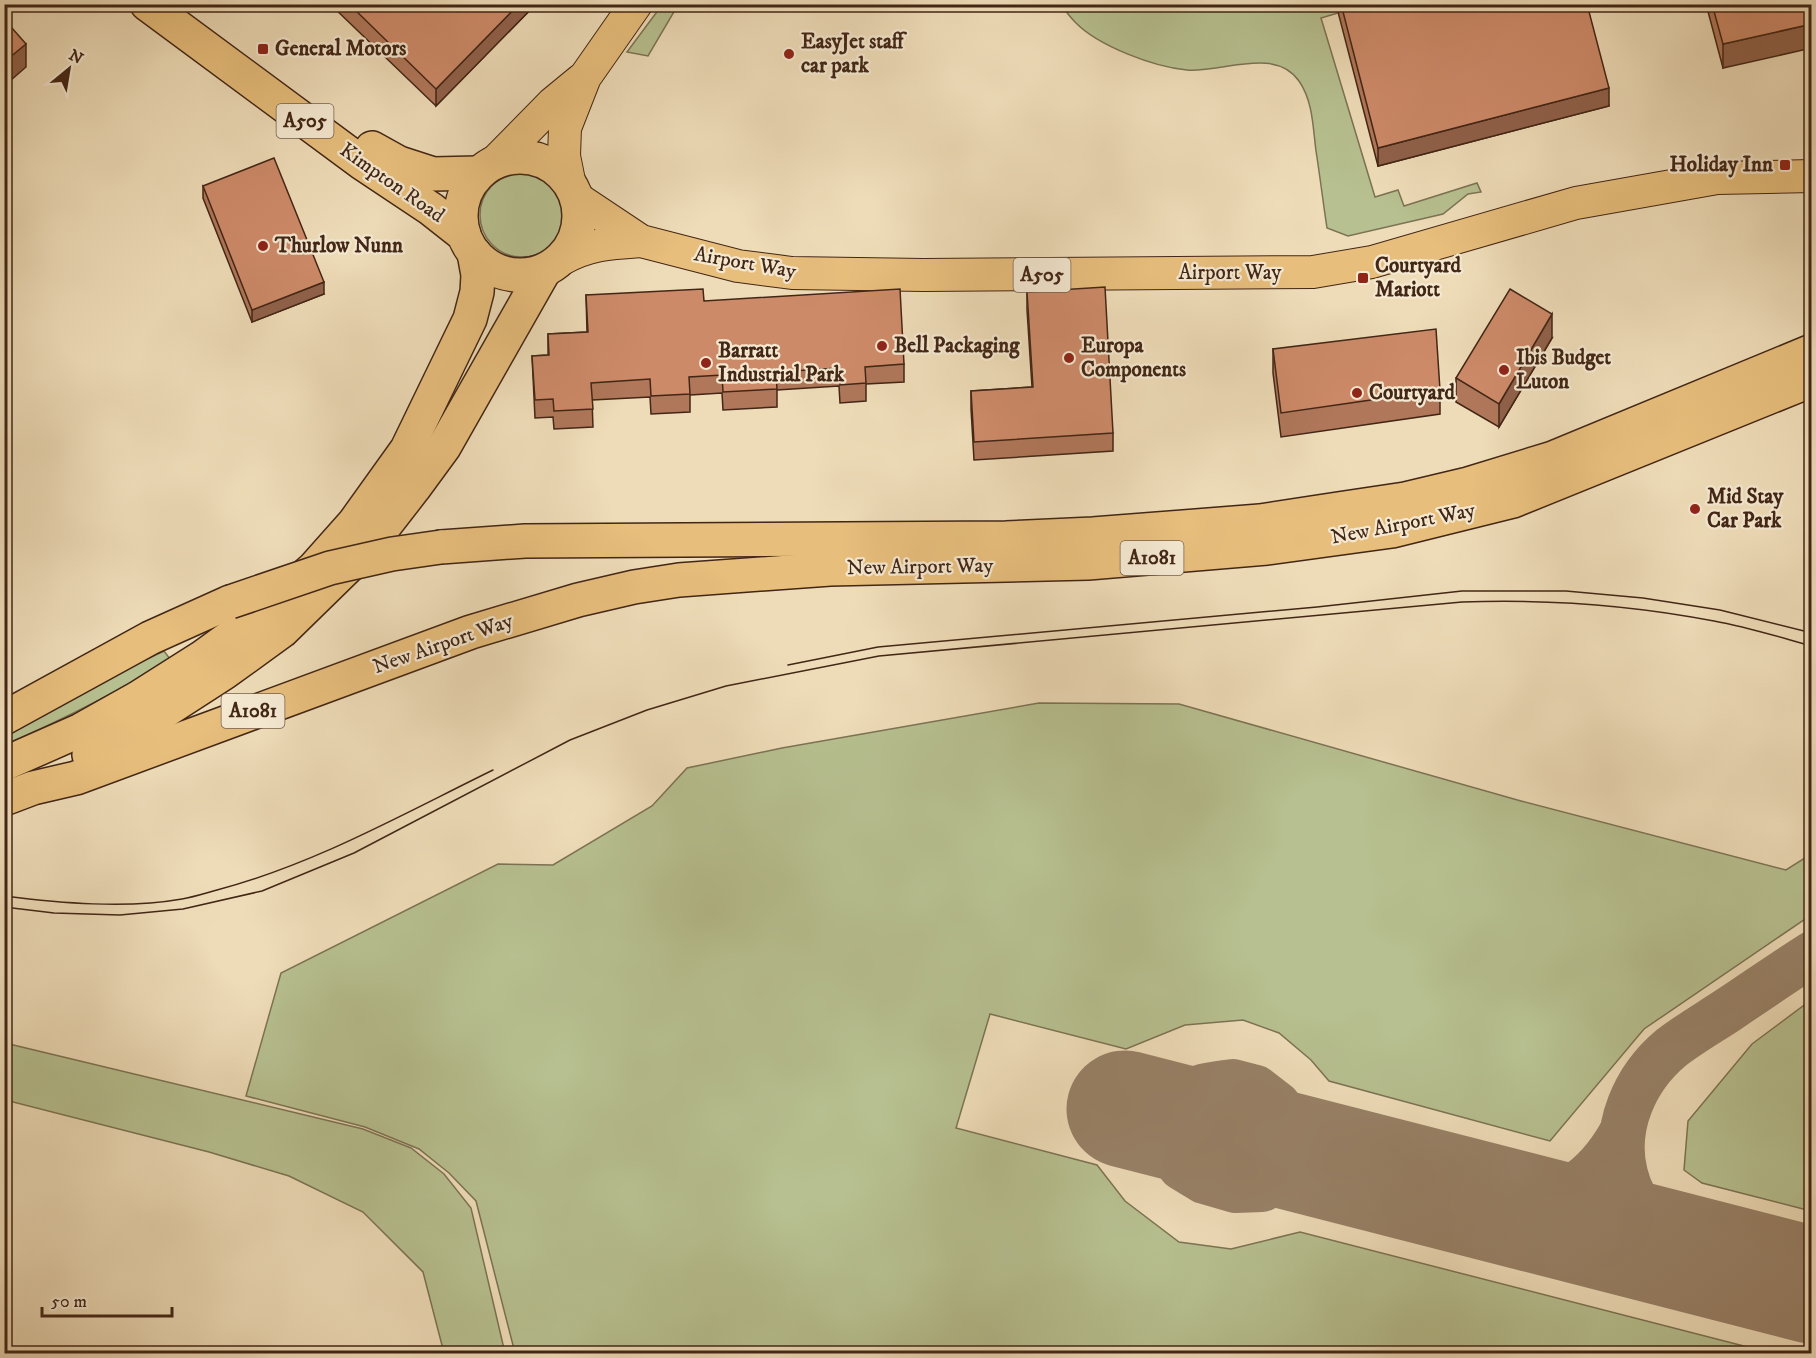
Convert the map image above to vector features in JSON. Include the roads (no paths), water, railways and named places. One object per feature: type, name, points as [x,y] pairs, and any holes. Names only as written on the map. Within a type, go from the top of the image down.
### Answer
[{"type":"highway","name":"Kimpton Road","points":[[147,4],[362,163],[430,209],[469,244]]},
{"type":"highway","name":"Kimpton Road","points":[[180,4],[368,146],[399,163],[433,174],[487,168]]},
{"type":"highway","points":[[4,764],[81,730],[138,698],[201,658],[258,616],[314,568],[354,523],[380,489],[412,438],[470,319],[477,292],[478,275],[461,218],[462,202],[468,186],[487,168],[511,157],[528,157],[544,161],[558,170],[573,190],[580,215],[578,231],[572,246],[553,265],[525,276],[506,274],[488,266],[469,244]]},
{"type":"highway","name":"New Airport Way","points":[[19,793],[142,726],[241,661],[282,631],[369,546],[444,447],[553,265]]},
{"type":"highway","name":"New Airport Way","points":[[4,718],[150,638],[230,602],[330,568],[392,554],[525,541],[1006,538],[1248,522],[1405,499],[1553,458],[1812,351]]},
{"type":"highway","name":"New Airport Way","points":[[19,793],[76,778],[471,632],[600,595],[679,580],[830,569],[1088,563],[1267,548],[1392,531],[1513,501],[1812,380]]},
{"type":"main road","points":[[573,190],[564,156],[564,136],[585,77],[636,4]]},
{"type":"main road","points":[[487,168],[553,103],[585,77]]},
{"type":"main road","name":"Airport Way","points":[[553,265],[579,250],[604,244],[641,241],[738,266],[792,273],[947,275],[1313,272],[1383,259],[1576,203],[1717,178],[1812,176]]},
{"type":"main road","name":"Airport Way","points":[[573,190],[641,241]]},
{"type":"tram line","points":[[788,665],[878,647],[1317,607],[1462,591],[1566,591],[1643,598],[1720,610],[1812,633]]},
{"type":"tram line","points":[[4,907],[54,913],[120,915],[183,909],[262,891],[354,853],[570,740],[647,710],[726,686],[879,656],[1462,602],[1494,601],[1588,604],[1683,615],[1726,623],[1812,646]]},
{"type":"tram line","points":[[4,896],[70,903],[116,904],[161,902],[195,896],[253,879],[324,852],[493,770]]},
{"type":"place","name":"General Motors","points":[[263,49]]},
{"type":"place","name":"EasyJet staff car park","points":[[789,54]]},
{"type":"place","name":"Holiday Inn","points":[[1785,165]]},
{"type":"place","name":"Thurlow Nunn","points":[[263,246]]},
{"type":"place","name":"Courtyard Mariott","points":[[1363,278]]},
{"type":"place","name":"Bell Packaging","points":[[882,346]]},
{"type":"place","name":"Europa Components","points":[[1069,358]]},
{"type":"place","name":"Barratt Industrial Park","points":[[706,363]]},
{"type":"place","name":"Ibis Budget Luton","points":[[1504,370]]},
{"type":"place","name":"Courtyard","points":[[1357,393]]},
{"type":"place","name":"Mid Stay Car Park","points":[[1695,509]]}]
